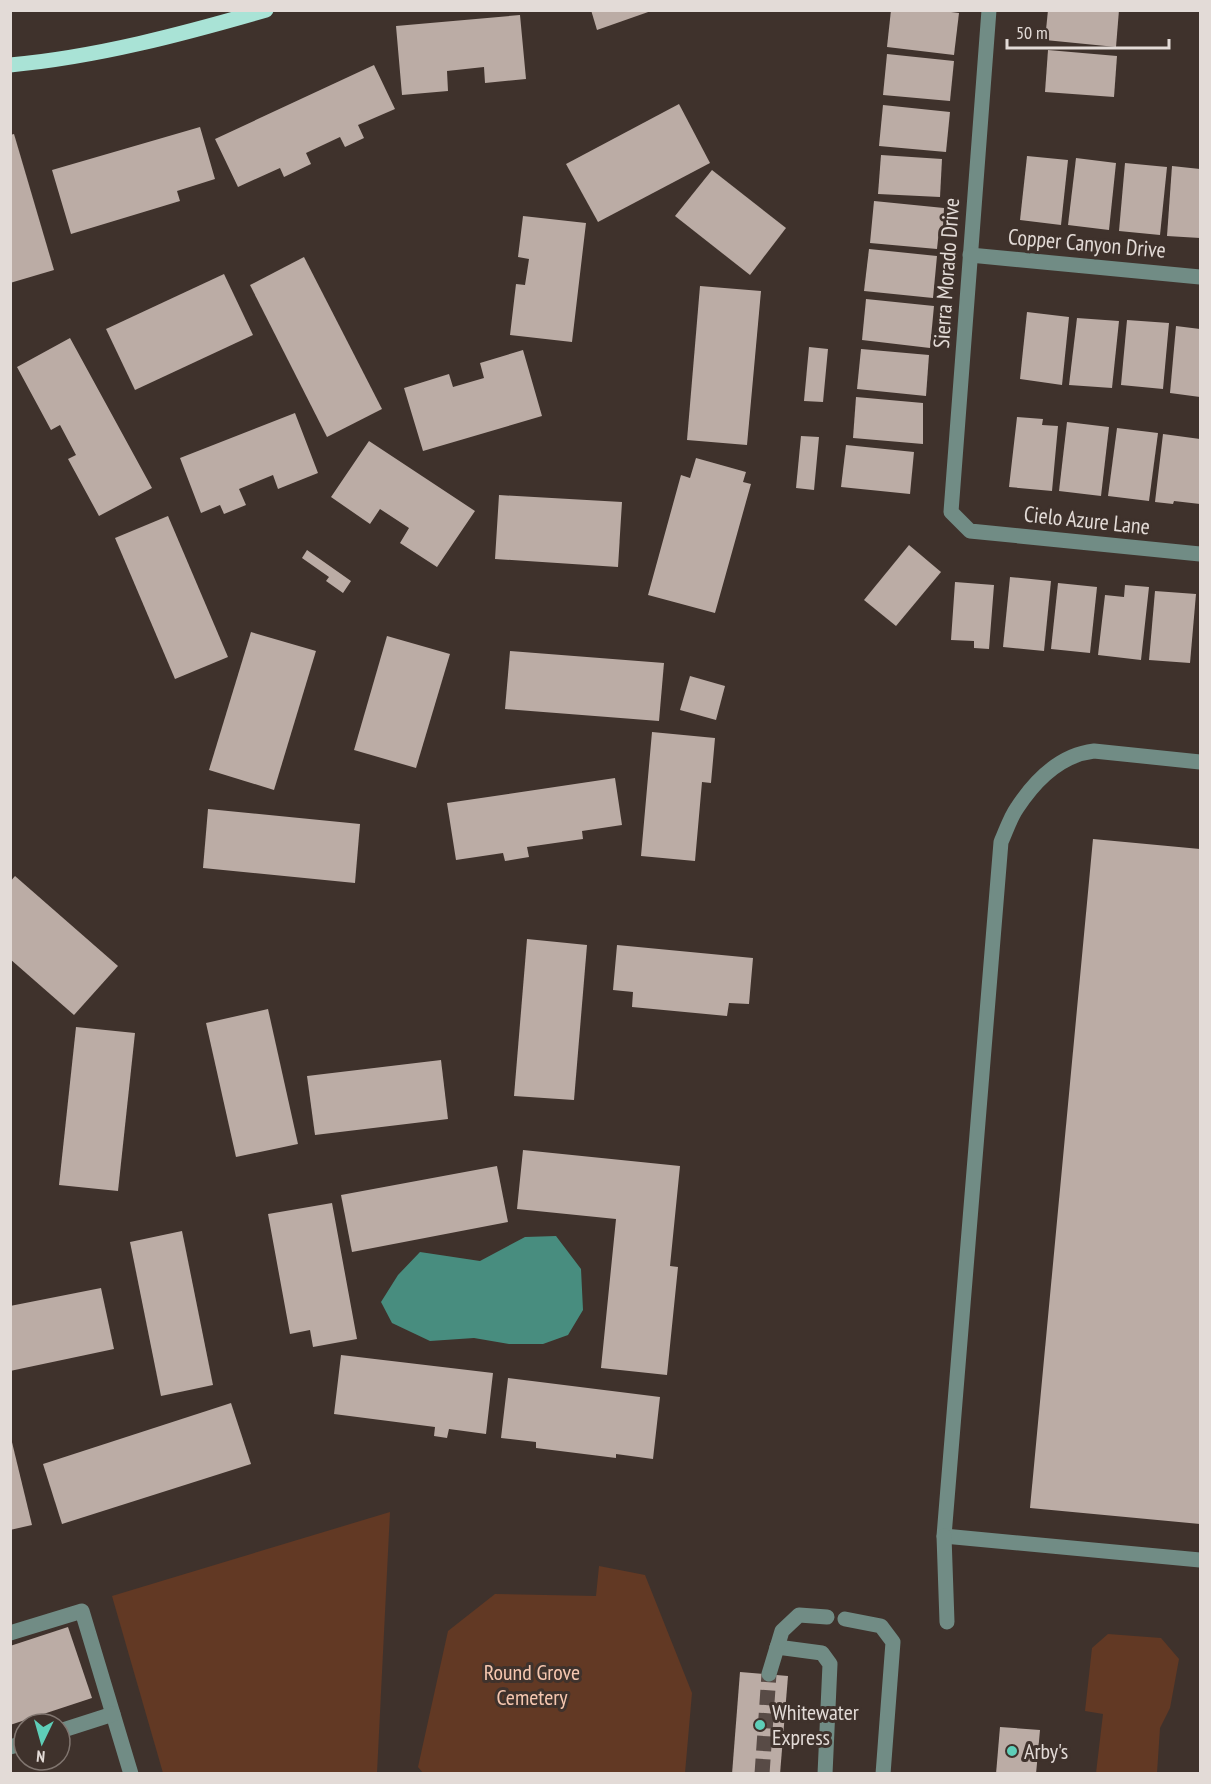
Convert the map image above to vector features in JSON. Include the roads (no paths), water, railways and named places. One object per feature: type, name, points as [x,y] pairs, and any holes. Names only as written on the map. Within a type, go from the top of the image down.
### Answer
[{"type":"main road","points":[[10,65],[96,53],[188,33],[266,10]]},
{"type":"street","name":"Sierra Morado Drive","points":[[970,531],[951,512],[988,10]]},
{"type":"street","name":"Copper Canyon Drive","points":[[970,255],[1200,277]]},
{"type":"street","name":"Cielo Azure Lane","points":[[970,531],[1200,554]]},
{"type":"street","points":[[947,1622],[944,1536],[1001,842],[1016,808],[1036,783],[1055,766],[1078,753],[1094,751],[1200,762]]},
{"type":"street","points":[[944,1536],[1200,1560]]},
{"type":"street","points":[[10,1633],[82,1611],[131,1773]]},
{"type":"street","points":[[769,1674],[782,1631],[799,1615],[827,1617]]},
{"type":"street","points":[[845,1619],[881,1626],[893,1642],[883,1773]]},
{"type":"street","points":[[777,1647],[822,1653],[830,1664],[825,1773]]},
{"type":"street","points":[[72,1727],[113,1714]]},
{"type":"water","points":[[556,1236],[581,1269],[583,1310],[568,1335],[543,1344],[509,1344],[474,1338],[430,1341],[392,1323],[381,1302],[398,1275],[420,1252],[480,1261],[525,1237]]},
{"type":"tunnel","points":[[762,1774],[769,1674]]},
{"type":"place","name":"Whitewater Express","points":[[760,1725]]},
{"type":"place","name":"Arby's","points":[[1012,1751]]},
{"type":"park label","name":"Round Grove Cemetery","points":[[532,1685]]}]
